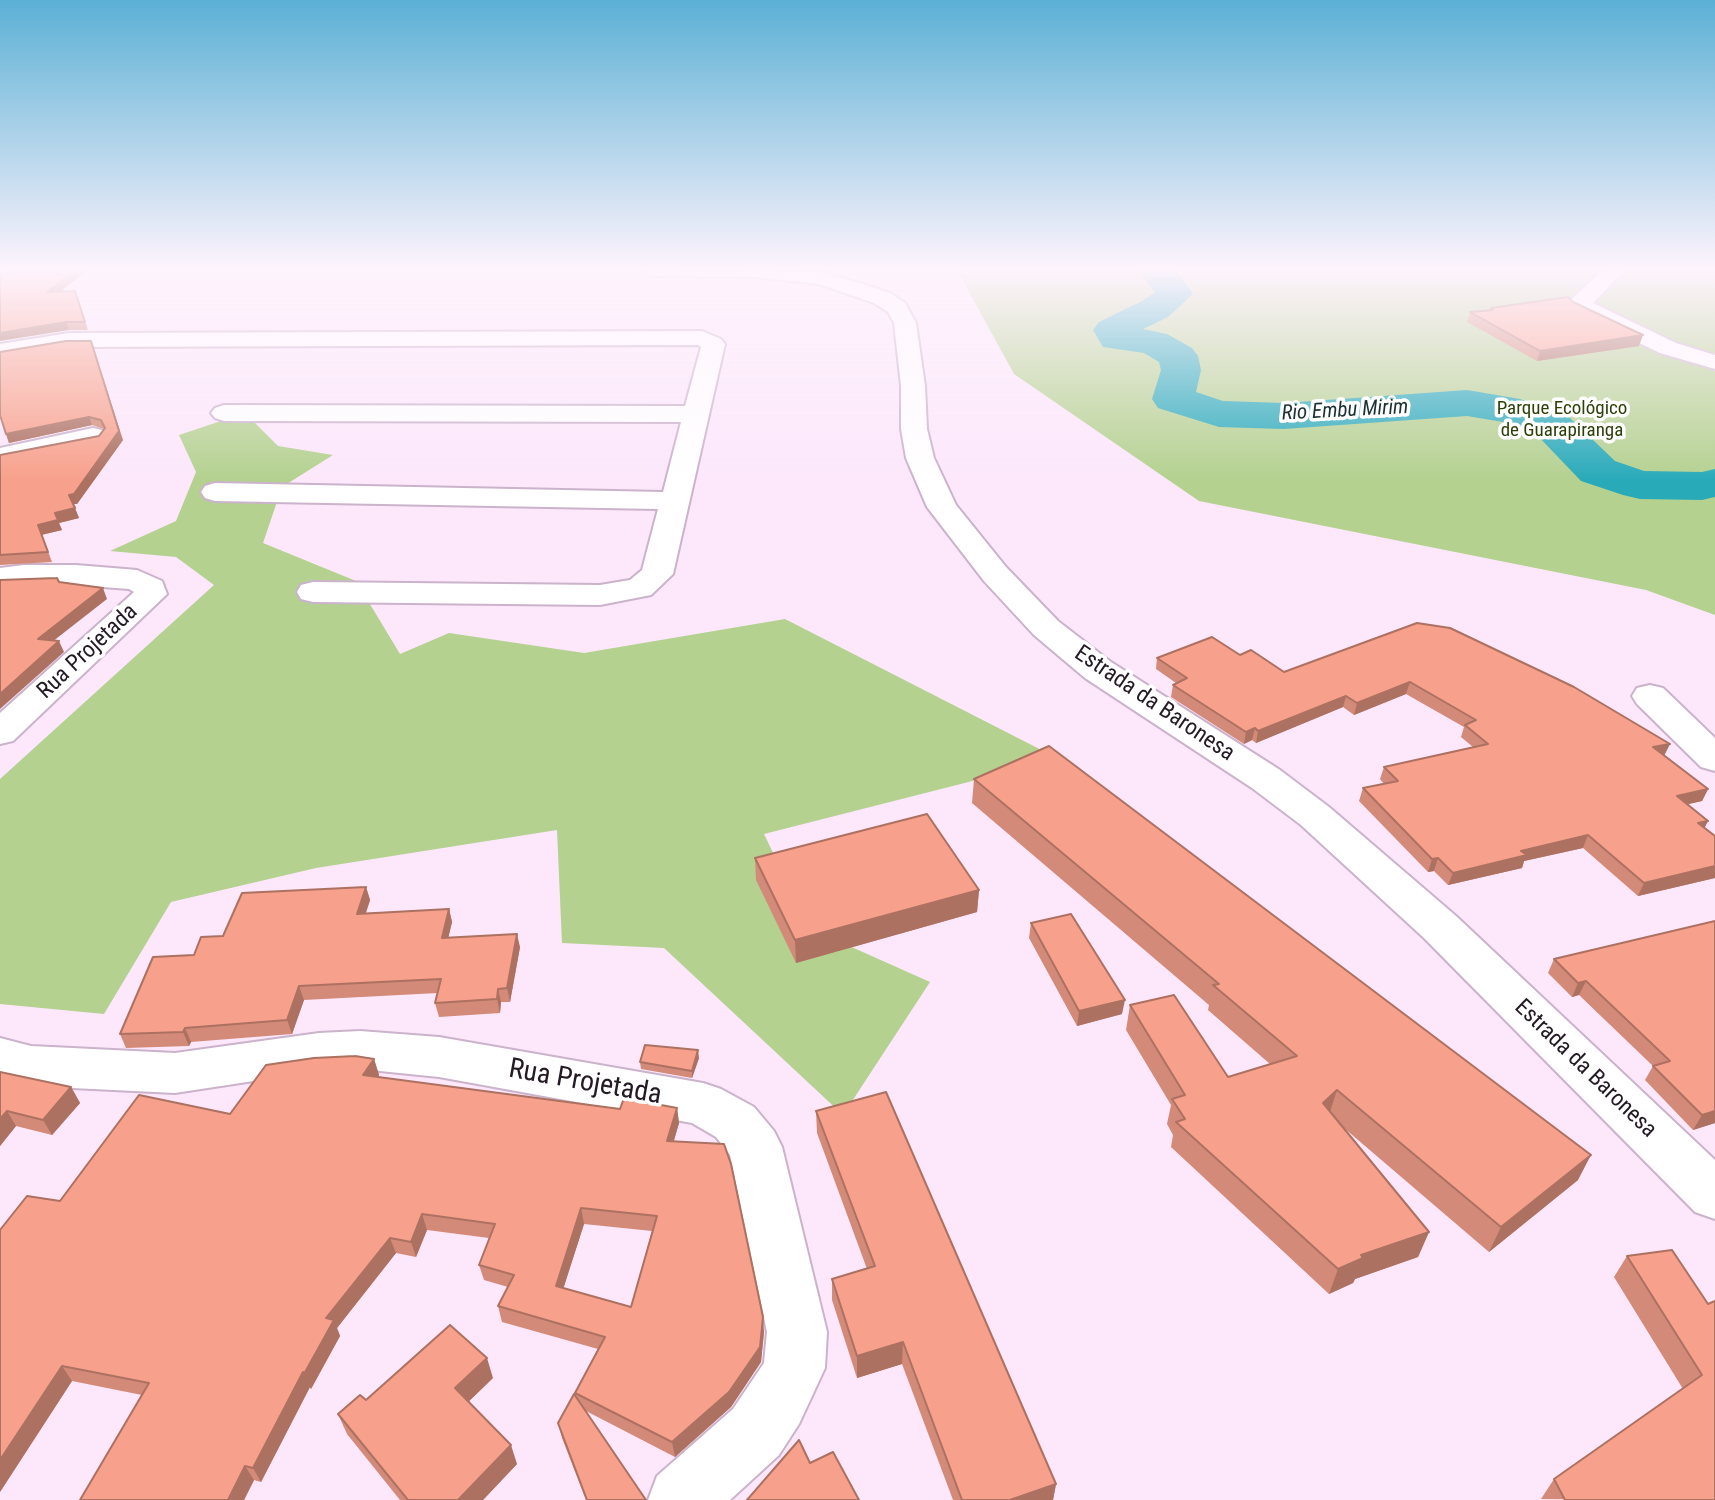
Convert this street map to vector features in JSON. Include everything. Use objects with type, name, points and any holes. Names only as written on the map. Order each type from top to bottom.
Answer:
[{"type":"street","points":[[0,351],[69,340]]},
{"type":"street","points":[[313,592],[600,595],[640,588],[657,574],[713,344],[706,340]]},
{"type":"street","name":"Estrada da Baronesa","points":[[907,340],[913,386],[914,429],[920,458],[942,507],[995,574],[1046,628],[1098,670],[1266,779],[1315,816],[1440,927],[1715,1195]]},
{"type":"street","points":[[1651,340],[1715,362]]},
{"type":"street","points":[[224,413],[696,414]]},
{"type":"street","points":[[0,456],[93,436]]},
{"type":"street","points":[[215,492],[675,501]]},
{"type":"street","name":"Rua Projetada","points":[[0,578],[76,575],[137,580],[151,588],[151,594],[0,733]]},
{"type":"street","points":[[1650,696],[1715,759]]},
{"type":"street","name":"Rua Projetada","points":[[0,1058],[31,1066],[175,1073],[319,1052],[360,1049],[439,1057],[703,1104],[735,1122],[755,1147],[797,1332],[794,1368],[777,1402],[756,1432],[681,1500]]},
{"type":"green space","name":"Parque Ecológico de Guarapiranga","points":[[995,340],[1715,340],[1715,615],[1646,590],[1199,501],[1014,374]]},
{"type":"green space","points":[[245,413],[278,446],[333,455],[282,487],[263,543],[356,581],[400,654],[449,633],[584,653],[785,619],[1059,759],[764,834],[809,928],[930,982],[843,1115],[664,948],[562,943],[557,830],[316,868],[171,902],[104,1014],[0,1004],[0,779],[214,585],[176,557],[110,551],[176,521],[196,472],[179,435]]},
{"type":"building","points":[[1520,340],[1611,340],[1540,351]]},
{"type":"building","points":[[66,341],[91,341],[119,431],[74,494],[69,495],[75,508],[55,513],[58,520],[38,525],[48,552],[0,555],[0,455],[99,436],[105,428],[101,420],[89,417],[6,434],[0,415],[0,352]]},
{"type":"building","points":[[57,578],[59,582],[103,588],[38,639],[59,641],[0,694],[0,580]]},
{"type":"building","points":[[1417,623],[1450,628],[1574,687],[1670,744],[1653,747],[1708,789],[1677,796],[1708,821],[1698,823],[1715,836],[1715,866],[1644,883],[1588,835],[1521,851],[1527,855],[1453,873],[1438,858],[1432,859],[1363,788],[1398,781],[1384,767],[1488,744],[1465,725],[1476,720],[1410,682],[1357,703],[1346,696],[1258,731],[1255,728],[1246,732],[1173,685],[1187,678],[1157,658],[1212,637],[1240,655],[1251,650],[1284,672]]},
{"type":"building","points":[[1049,746],[1591,1155],[1501,1227],[1337,1090],[1323,1103],[1429,1232],[1361,1255],[1363,1258],[1338,1269],[1176,1122],[1185,1119],[1172,1099],[1185,1095],[1130,1005],[1174,995],[1228,1077],[1297,1056],[1213,985],[1219,984],[974,779]]},
{"type":"building","points":[[927,814],[979,890],[795,940],[755,858]]},
{"type":"building","points":[[366,887],[357,914],[449,909],[442,938],[517,934],[507,988],[498,989],[497,999],[435,1003],[441,979],[299,986],[287,1020],[185,1028],[183,1032],[120,1034],[153,957],[194,955],[201,937],[223,936],[242,893]]},
{"type":"building","points":[[1071,914],[1125,1000],[1079,1011],[1031,923]]},
{"type":"building","points":[[1715,921],[1715,1111],[1702,1115],[1653,1066],[1670,1061],[1586,981],[1578,983],[1554,959]]},
{"type":"building","points":[[645,1045],[698,1050],[692,1071],[640,1062]]},
{"type":"building","points":[[355,1056],[374,1059],[363,1075],[620,1109],[624,1098],[677,1108],[667,1141],[724,1144],[731,1164],[763,1317],[760,1347],[729,1392],[672,1442],[575,1393],[605,1337],[498,1306],[514,1275],[479,1265],[495,1224],[422,1214],[411,1242],[390,1238],[326,1318],[334,1320],[304,1374],[303,1372],[253,1468],[245,1466],[228,1500],[80,1500],[149,1383],[62,1366],[0,1460],[0,1230],[27,1196],[60,1201],[139,1095],[230,1114],[266,1065],[314,1058]],"holes":[[[581,1208],[657,1216],[631,1307],[556,1286]]]},
{"type":"building","points":[[0,1072],[71,1087],[43,1120],[7,1111],[0,1119]]},
{"type":"building","points":[[886,1092],[1056,1484],[1010,1500],[962,1500],[903,1342],[857,1356],[832,1279],[875,1266],[816,1111]]},
{"type":"building","points":[[1672,1250],[1708,1304],[1715,1301],[1715,1500],[1565,1500],[1554,1479],[1702,1375],[1627,1256]]},
{"type":"building","points":[[450,1325],[487,1358],[455,1388],[511,1445],[458,1500],[408,1500],[338,1414],[360,1395],[366,1400]]},
{"type":"building","points":[[574,1394],[646,1500],[587,1500],[558,1423]]},
{"type":"building","points":[[799,1440],[810,1463],[833,1452],[859,1500],[747,1500]]},
{"type":"waterway","name":"Rio Embu Mirim","points":[[1129,340],[1153,342],[1178,356],[1181,370],[1173,399],[1219,414],[1284,416],[1467,403],[1520,412],[1553,426],[1598,471],[1640,485],[1702,486],[1715,483]]}]
